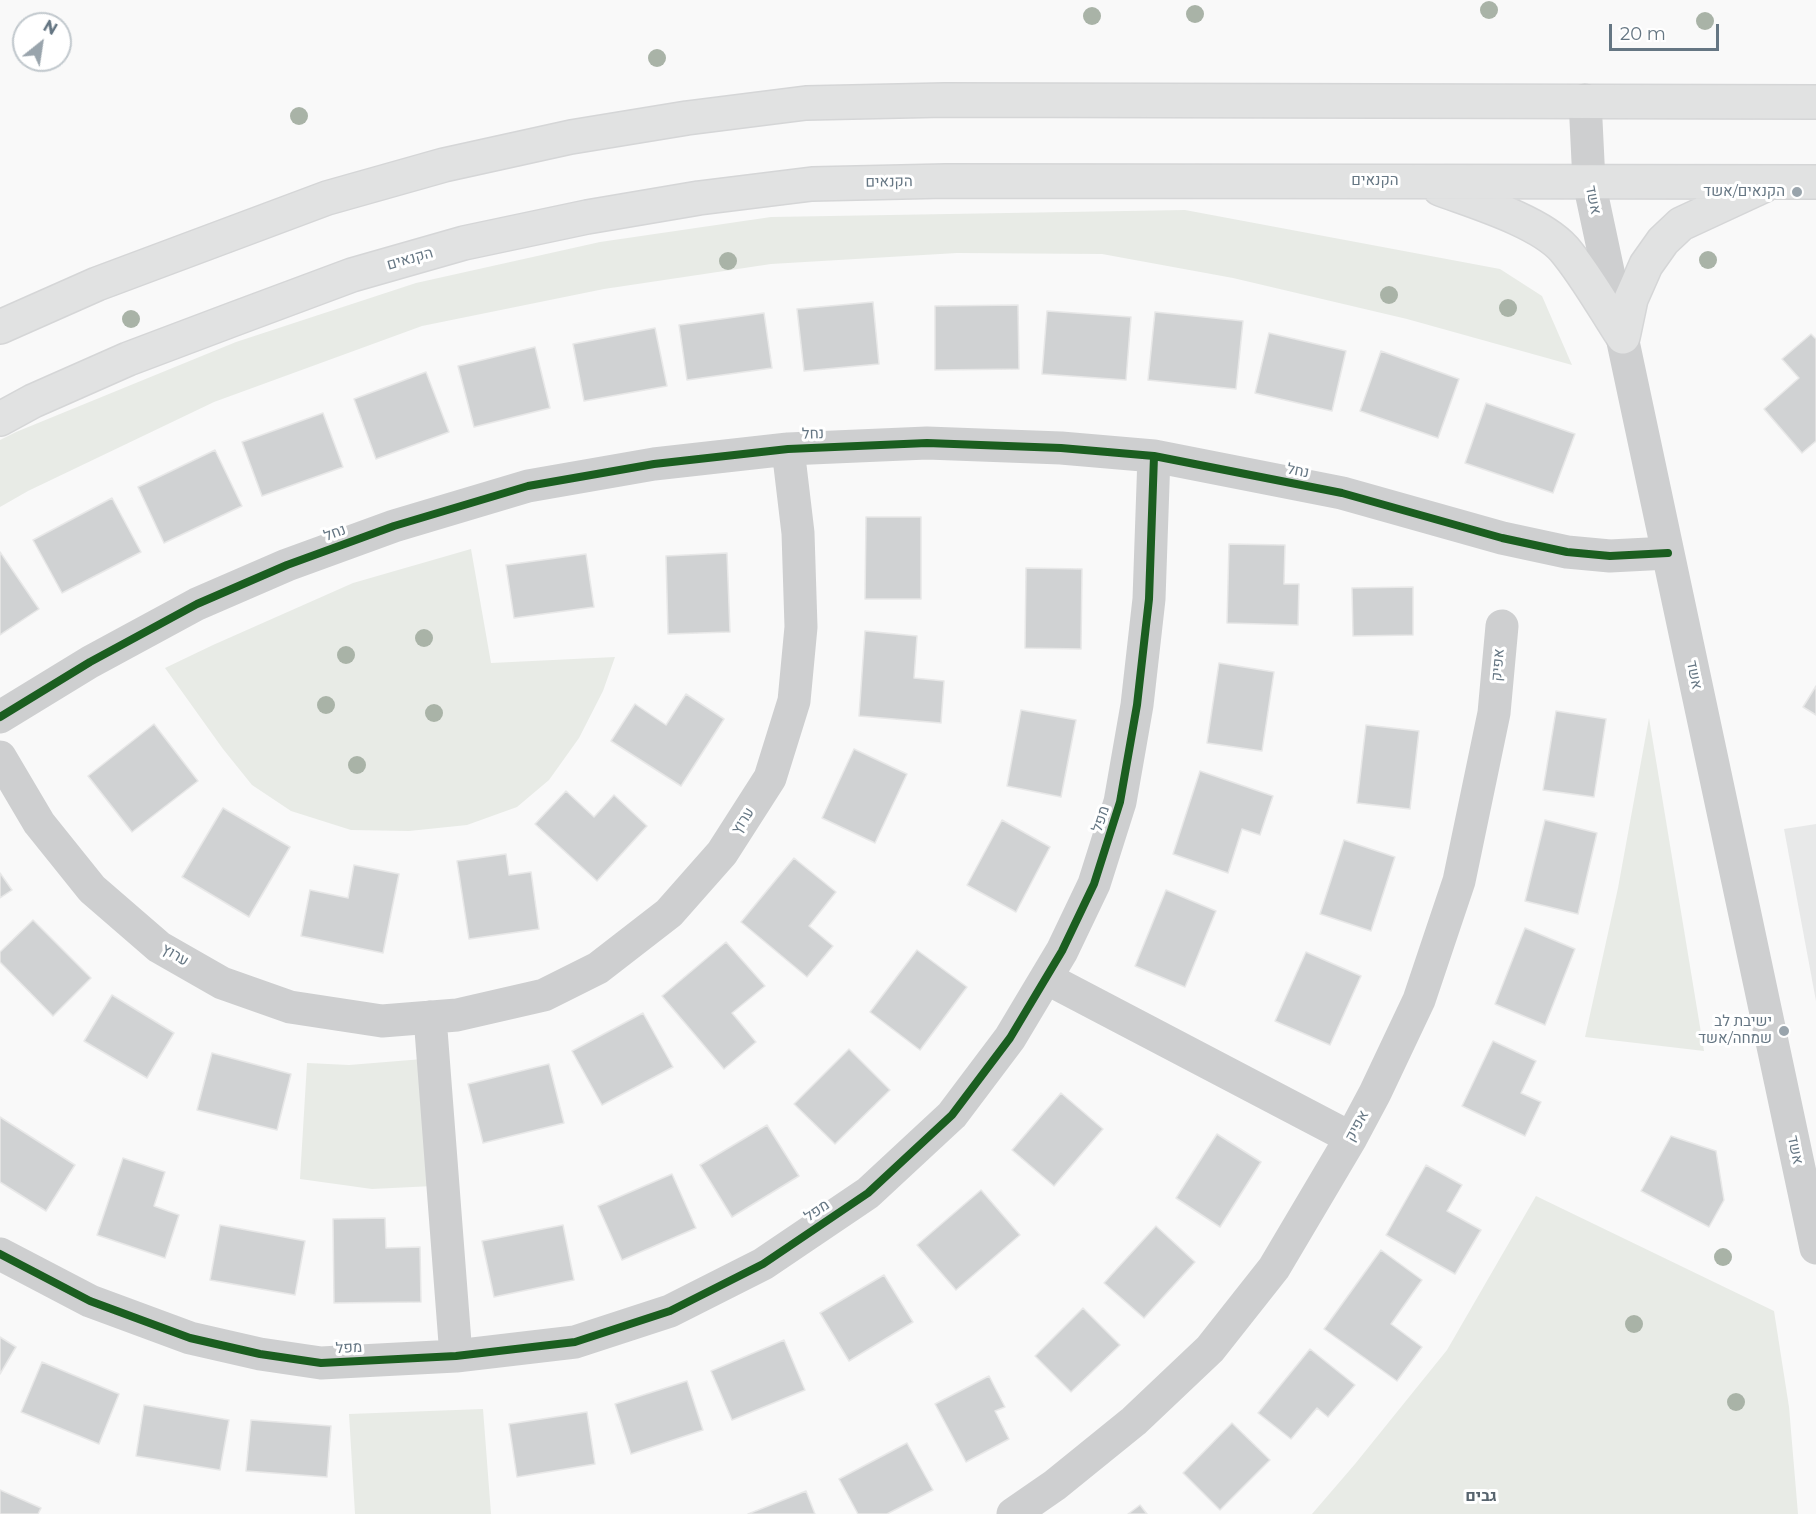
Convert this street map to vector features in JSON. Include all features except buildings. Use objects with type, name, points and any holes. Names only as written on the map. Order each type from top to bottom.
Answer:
[{"type":"main road","points":[[0,327],[97,284],[327,198],[444,165],[571,137],[687,118],[806,103],[945,100],[1816,102]]},
{"type":"main road","name":"הקנאים","points":[[0,418],[129,359],[352,275],[465,243],[587,217],[699,198],[812,184],[946,181],[1816,182]]},
{"type":"main road","points":[[1418,181],[1486,205],[1528,223],[1562,247],[1623,337]]},
{"type":"main road","points":[[1623,337],[1631,299],[1646,265],[1663,241],[1681,224],[1772,182]]},
{"type":"street","name":"אשד","points":[[1585,100],[1589,182],[1816,1248]]},
{"type":"street","name":"נחל","points":[[0,717],[90,662],[197,604],[287,565],[394,526],[528,486],[654,464],[788,449],[927,443],[1061,448],[1154,456],[1342,493],[1502,538],[1567,552],[1610,556],[1668,553]]},
{"type":"street","name":"ערוץ","points":[[0,757],[39,823],[92,889],[159,947],[222,983],[290,1007],[382,1021],[457,1015],[544,995],[598,968],[669,913],[722,853],[771,778],[794,701],[801,627],[798,533],[788,449]]},
{"type":"street","name":"מפל","points":[[0,1254],[90,1301],[190,1338],[248,1351],[321,1363],[456,1356],[575,1341],[670,1311],[763,1264],[868,1193],[952,1115],[1010,1038],[1062,951],[1094,884],[1120,802],[1137,705],[1149,599],[1154,456]]},
{"type":"street","name":"אפיק","points":[[1013,1514],[1055,1485],[1134,1421],[1210,1349],[1274,1268],[1351,1138],[1419,1000],[1459,881],[1494,712],[1502,626]]},
{"type":"street","points":[[1046,978],[1351,1138]]},
{"type":"street","points":[[430,1017],[456,1356]]},
{"type":"shaded area","points":[[1185,210],[1500,269],[1542,296],[1572,365],[1407,319],[1233,278],[1102,254],[957,253],[771,264],[604,289],[422,326],[214,402],[28,491],[0,507],[0,440],[236,342],[416,283],[600,242],[771,217]]},
{"type":"shaded area","points":[[471,549],[491,663],[615,657],[603,691],[579,738],[549,780],[517,807],[467,825],[409,831],[351,830],[291,811],[252,785],[165,668],[353,583]]},
{"type":"shaded area","points":[[1649,718],[1704,1051],[1585,1037],[1618,888]]},
{"type":"shaded area","points":[[1816,824],[1816,1001],[1784,829]]},
{"type":"shaded area","points":[[423,1059],[433,1186],[372,1189],[300,1179],[307,1063],[349,1065]]},
{"type":"shaded area","points":[[1536,1196],[1774,1311],[1789,1407],[1798,1514],[1312,1514],[1447,1350]]},
{"type":"shaded area","points":[[483,1409],[491,1514],[355,1514],[349,1414]]},
{"type":"cycle path","points":[[0,717],[90,662],[197,604],[287,565],[394,526],[528,486],[654,464],[788,449],[927,443],[1061,448],[1154,456],[1342,493],[1502,538],[1567,552],[1610,556],[1668,553]]},
{"type":"cycle path","points":[[0,1254],[90,1301],[190,1338],[260,1354],[321,1363],[456,1356],[575,1342],[670,1311],[763,1264],[868,1193],[952,1115],[1010,1038],[1062,951],[1094,884],[1120,802],[1137,705],[1149,599],[1154,456]]},
{"type":"place","name":"הקנאים/אשד","points":[[1797,192]]},
{"type":"place","name":"ישיבת לב שמחה/אשד","points":[[1784,1031]]},
{"type":"district","name":"גבים","points":[[1481,1496]]}]
